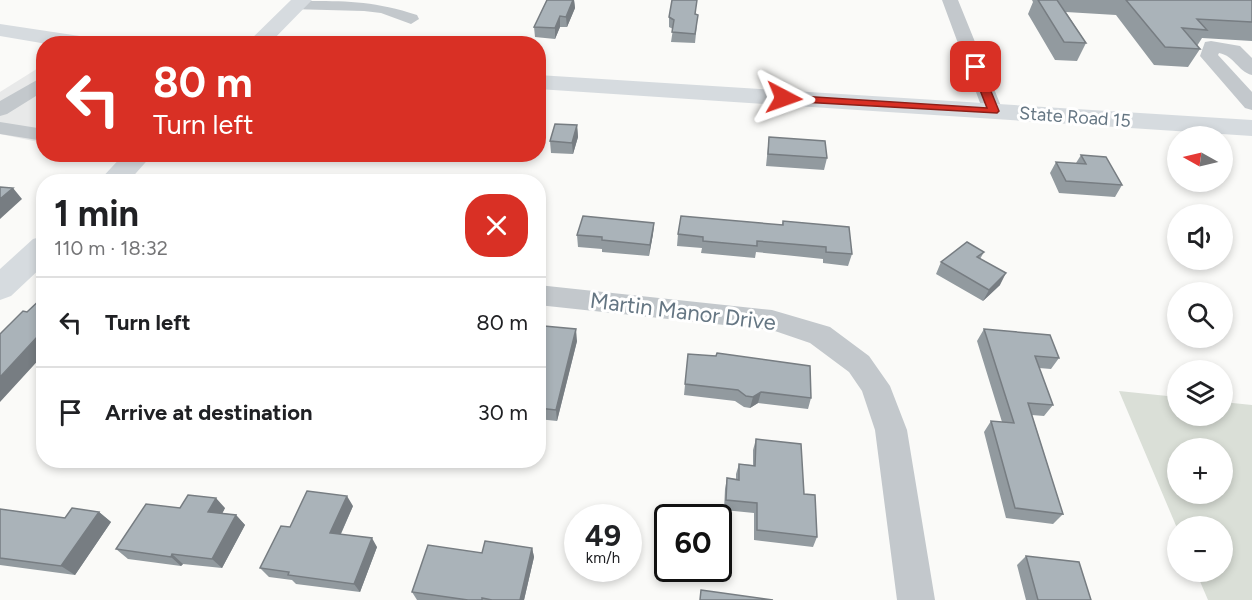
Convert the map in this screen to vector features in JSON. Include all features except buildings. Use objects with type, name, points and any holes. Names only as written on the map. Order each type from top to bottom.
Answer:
[{"type":"main road","points":[[288,36],[288,29],[299,3]]},
{"type":"main road","points":[[264,36],[299,3]]},
{"type":"main road","points":[[0,30],[40,36]]},
{"type":"main road","name":"State Road 15","points":[[546,83],[1252,128]]},
{"type":"main road","points":[[120,174],[132,162]]},
{"type":"main road","points":[[0,288],[36,254]]},
{"type":"street","points":[[950,0],[993,111]]},
{"type":"street","points":[[299,3],[364,6],[384,9],[411,19]]},
{"type":"street","points":[[1252,69],[1234,50],[1211,46],[1209,56],[1252,104]]},
{"type":"street","points":[[1,116],[36,88]]},
{"type":"street","points":[[1,116],[8,114],[36,119]]},
{"type":"street","points":[[1,116],[36,131]]},
{"type":"street","name":"Martin Manor Drive","points":[[546,296],[772,320],[820,335],[859,364],[875,386],[891,430],[916,600]]},
{"type":"shaded area","points":[[36,69],[36,142],[0,134],[0,92]]},
{"type":"shaded area","points":[[1119,391],[1167,396],[1167,426],[1233,426],[1233,403],[1252,405],[1252,600],[1208,600],[1200,582],[1233,582],[1233,516],[1172,516]]},
{"type":"route","points":[[784,98],[993,111],[976,67]]}]
